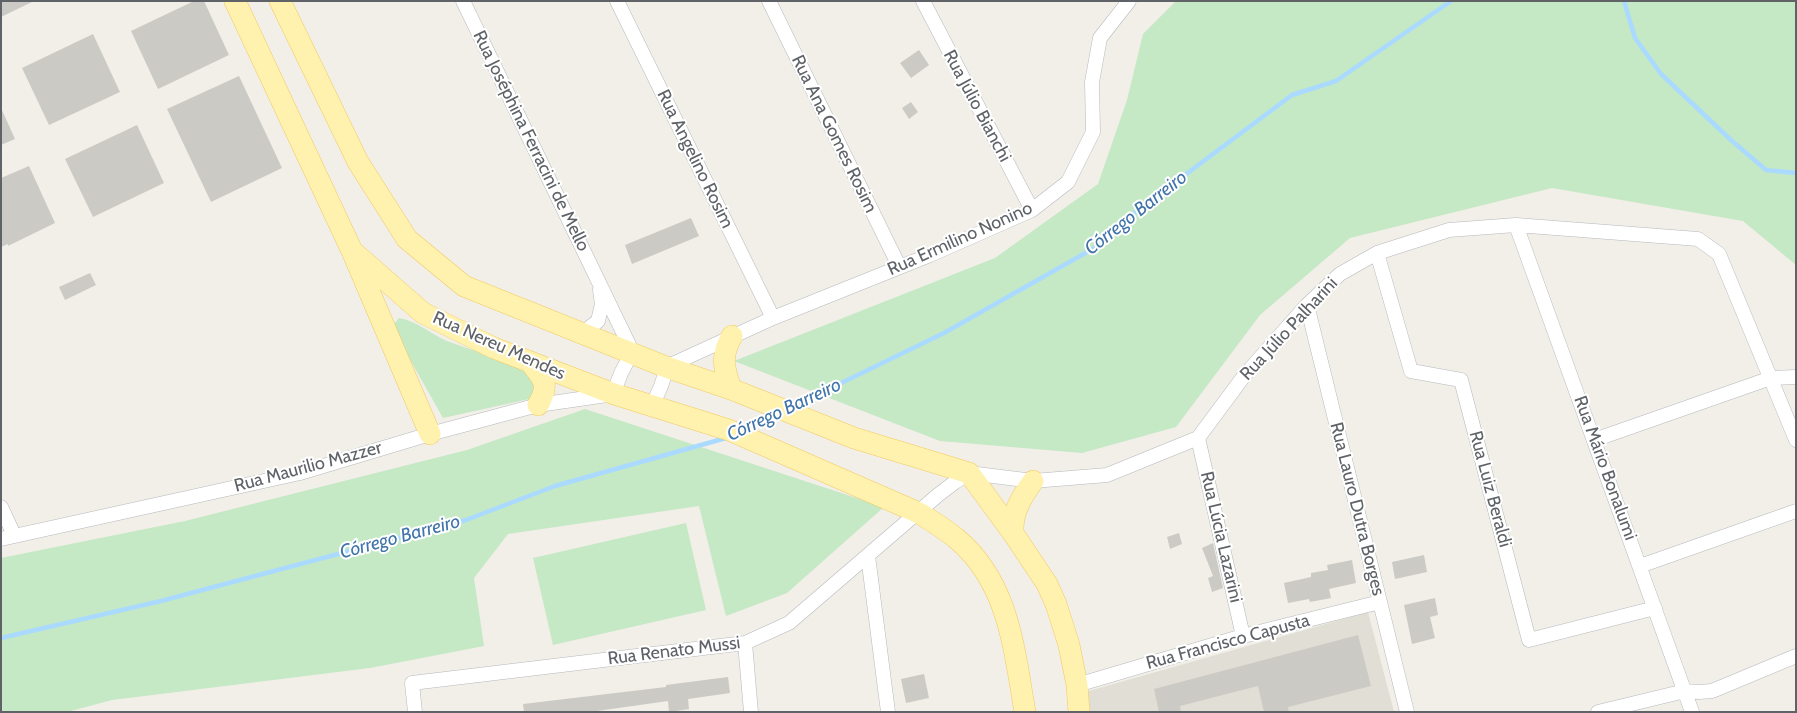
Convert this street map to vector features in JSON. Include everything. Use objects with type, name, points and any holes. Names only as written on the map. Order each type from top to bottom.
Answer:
[{"type":"main road","name":"Rua Nereu Mendes","points":[[235,1],[352,251],[422,313],[494,348],[614,394],[729,430],[919,513],[958,540],[981,566],[1001,599],[1012,639],[1025,712]]},
{"type":"main road","points":[[280,1],[358,162],[407,239],[464,286],[581,334],[854,438],[969,473],[1013,533],[1047,584],[1068,639],[1077,685],[1079,712]]},
{"type":"main road","points":[[352,251],[430,434]]},
{"type":"main road","points":[[731,390],[724,364],[726,345],[732,336]]},
{"type":"main road","points":[[530,362],[544,379],[546,392],[538,405]]},
{"type":"main road","points":[[1013,533],[1014,512],[1021,497],[1033,481]]},
{"type":"street","name":"Rua Joséphina Ferracini de Mello","points":[[463,1],[633,353]]},
{"type":"street","name":"Rua Angelino Rosim","points":[[616,1],[773,318]]},
{"type":"street","name":"Rua Ana Gomes Rosim","points":[[769,1],[899,266]]},
{"type":"street","name":"Rua Júlio Bianchi","points":[[923,1],[1032,210]]},
{"type":"street","name":"Rua Ermilino Nonino","points":[[666,367],[773,318],[930,255],[1032,210],[1068,182],[1094,132],[1092,82],[1100,38],[1129,1]]},
{"type":"street","name":"Rua Júlio Palharini","points":[[1198,438],[1244,376],[1307,306],[1340,274],[1377,253],[1449,230],[1516,226],[1698,239],[1719,254],[1771,378]]},
{"type":"street","name":"Rua Mário Bonalumi","points":[[1516,226],[1692,712]]},
{"type":"street","name":"Rua Luiz Beraldi","points":[[1377,253],[1411,371],[1461,380],[1529,640],[1655,608]]},
{"type":"street","name":"Rua Joséphina Ferracini de Mello","points":[[581,334],[598,321],[602,304],[599,282]]},
{"type":"street","name":"Rua Lauro Dutra Borges","points":[[1307,306],[1407,712]]},
{"type":"street","points":[[614,394],[617,380],[623,367],[633,353]]},
{"type":"street","points":[[651,406],[659,393],[666,367]]},
{"type":"street","points":[[1594,440],[1771,378],[1796,377]]},
{"type":"street","points":[[1771,378],[1796,440]]},
{"type":"street","name":"Rua Maurilio Mazzer","points":[[8,537],[300,473],[430,434],[538,405],[614,394]]},
{"type":"street","points":[[969,473],[1033,481],[1107,475],[1198,438]]},
{"type":"street","name":"Rua Lúcia Lazarini","points":[[1198,438],[1243,636]]},
{"type":"street","name":"Rua Renato Mussi","points":[[414,712],[412,683],[745,643],[789,623],[955,482],[969,473]]},
{"type":"street","points":[[1,507],[8,537]]},
{"type":"street","points":[[1640,566],[1796,511]]},
{"type":"street","points":[[868,556],[888,712]]},
{"type":"street","name":"Rua Francisco Capusta","points":[[1077,685],[1243,636],[1380,602]]},
{"type":"street","points":[[745,643],[751,712]]},
{"type":"street","points":[[1598,712],[1685,691],[1699,692],[1712,690],[1796,656]]},
{"type":"shaded area","points":[[1368,612],[1394,712],[1089,712],[1085,692]]},
{"type":"green space","points":[[1176,1],[1796,1],[1796,265],[1743,221],[1552,188],[1350,238],[1260,315],[1176,427],[1082,453],[940,441],[734,361],[995,258],[1098,184],[1127,100],[1143,34]]},
{"type":"green space","points":[[399,318],[418,325],[447,341],[534,373],[538,397],[443,418],[395,333],[395,323]]},
{"type":"green space","points":[[585,409],[884,507],[787,593],[726,616],[699,506],[508,534],[474,578],[484,646],[370,668],[112,700],[67,712],[1,712],[1,558],[185,521],[467,450]]},
{"type":"green space","points":[[686,523],[706,610],[553,645],[533,558]]},
{"type":"building","points":[[1,1],[34,1],[1,17]]},
{"type":"building","points":[[194,1],[204,1],[229,55],[158,89],[131,31]]},
{"type":"building","points":[[93,34],[120,92],[49,125],[22,68]]},
{"type":"building","points":[[919,50],[929,65],[911,78],[900,63]]},
{"type":"building","points":[[239,76],[282,168],[211,202],[167,109]]},
{"type":"building","points":[[911,102],[918,112],[909,119],[902,108]]},
{"type":"building","points":[[1,108],[15,139],[1,145]]},
{"type":"building","points":[[137,125],[164,183],[93,217],[65,159]]},
{"type":"building","points":[[29,166],[55,223],[8,246],[8,244],[1,247],[1,178]]},
{"type":"building","points":[[691,218],[699,236],[632,264],[625,245]]},
{"type":"building","points":[[90,273],[96,285],[65,300],[59,287]]},
{"type":"building","points":[[1179,533],[1182,544],[1170,549],[1167,537]]},
{"type":"building","points":[[1213,543],[1223,588],[1212,592],[1208,578],[1213,576],[1202,548]]},
{"type":"building","points":[[1424,555],[1427,572],[1395,579],[1392,562]]},
{"type":"building","points":[[1352,560],[1356,583],[1329,589],[1331,598],[1310,602],[1309,599],[1288,603],[1284,583],[1311,577],[1311,573],[1328,570],[1327,565]]},
{"type":"building","points":[[1435,598],[1438,615],[1430,617],[1435,638],[1412,644],[1404,605]]},
{"type":"building","points":[[1358,635],[1371,686],[1288,707],[1289,712],[1264,712],[1258,686],[1180,706],[1181,712],[1159,712],[1154,689]]},
{"type":"building","points":[[924,674],[929,698],[906,703],[901,679]]},
{"type":"building","points":[[728,677],[730,693],[688,699],[689,709],[669,712],[668,701],[590,712],[524,712],[523,704],[666,687],[666,685]]},
{"type":"waterway","name":"Córrego Barreiro","points":[[794,406],[944,333],[1103,243],[1138,210],[1292,95],[1336,81],[1451,1]]},
{"type":"waterway","points":[[1624,1],[1635,38],[1661,74],[1766,170],[1796,173]]},
{"type":"waterway","name":"Córrego Barreiro","points":[[747,429],[776,415]]},
{"type":"waterway","name":"Córrego Barreiro","points":[[1,638],[161,601],[466,520],[555,486],[726,438]]}]
